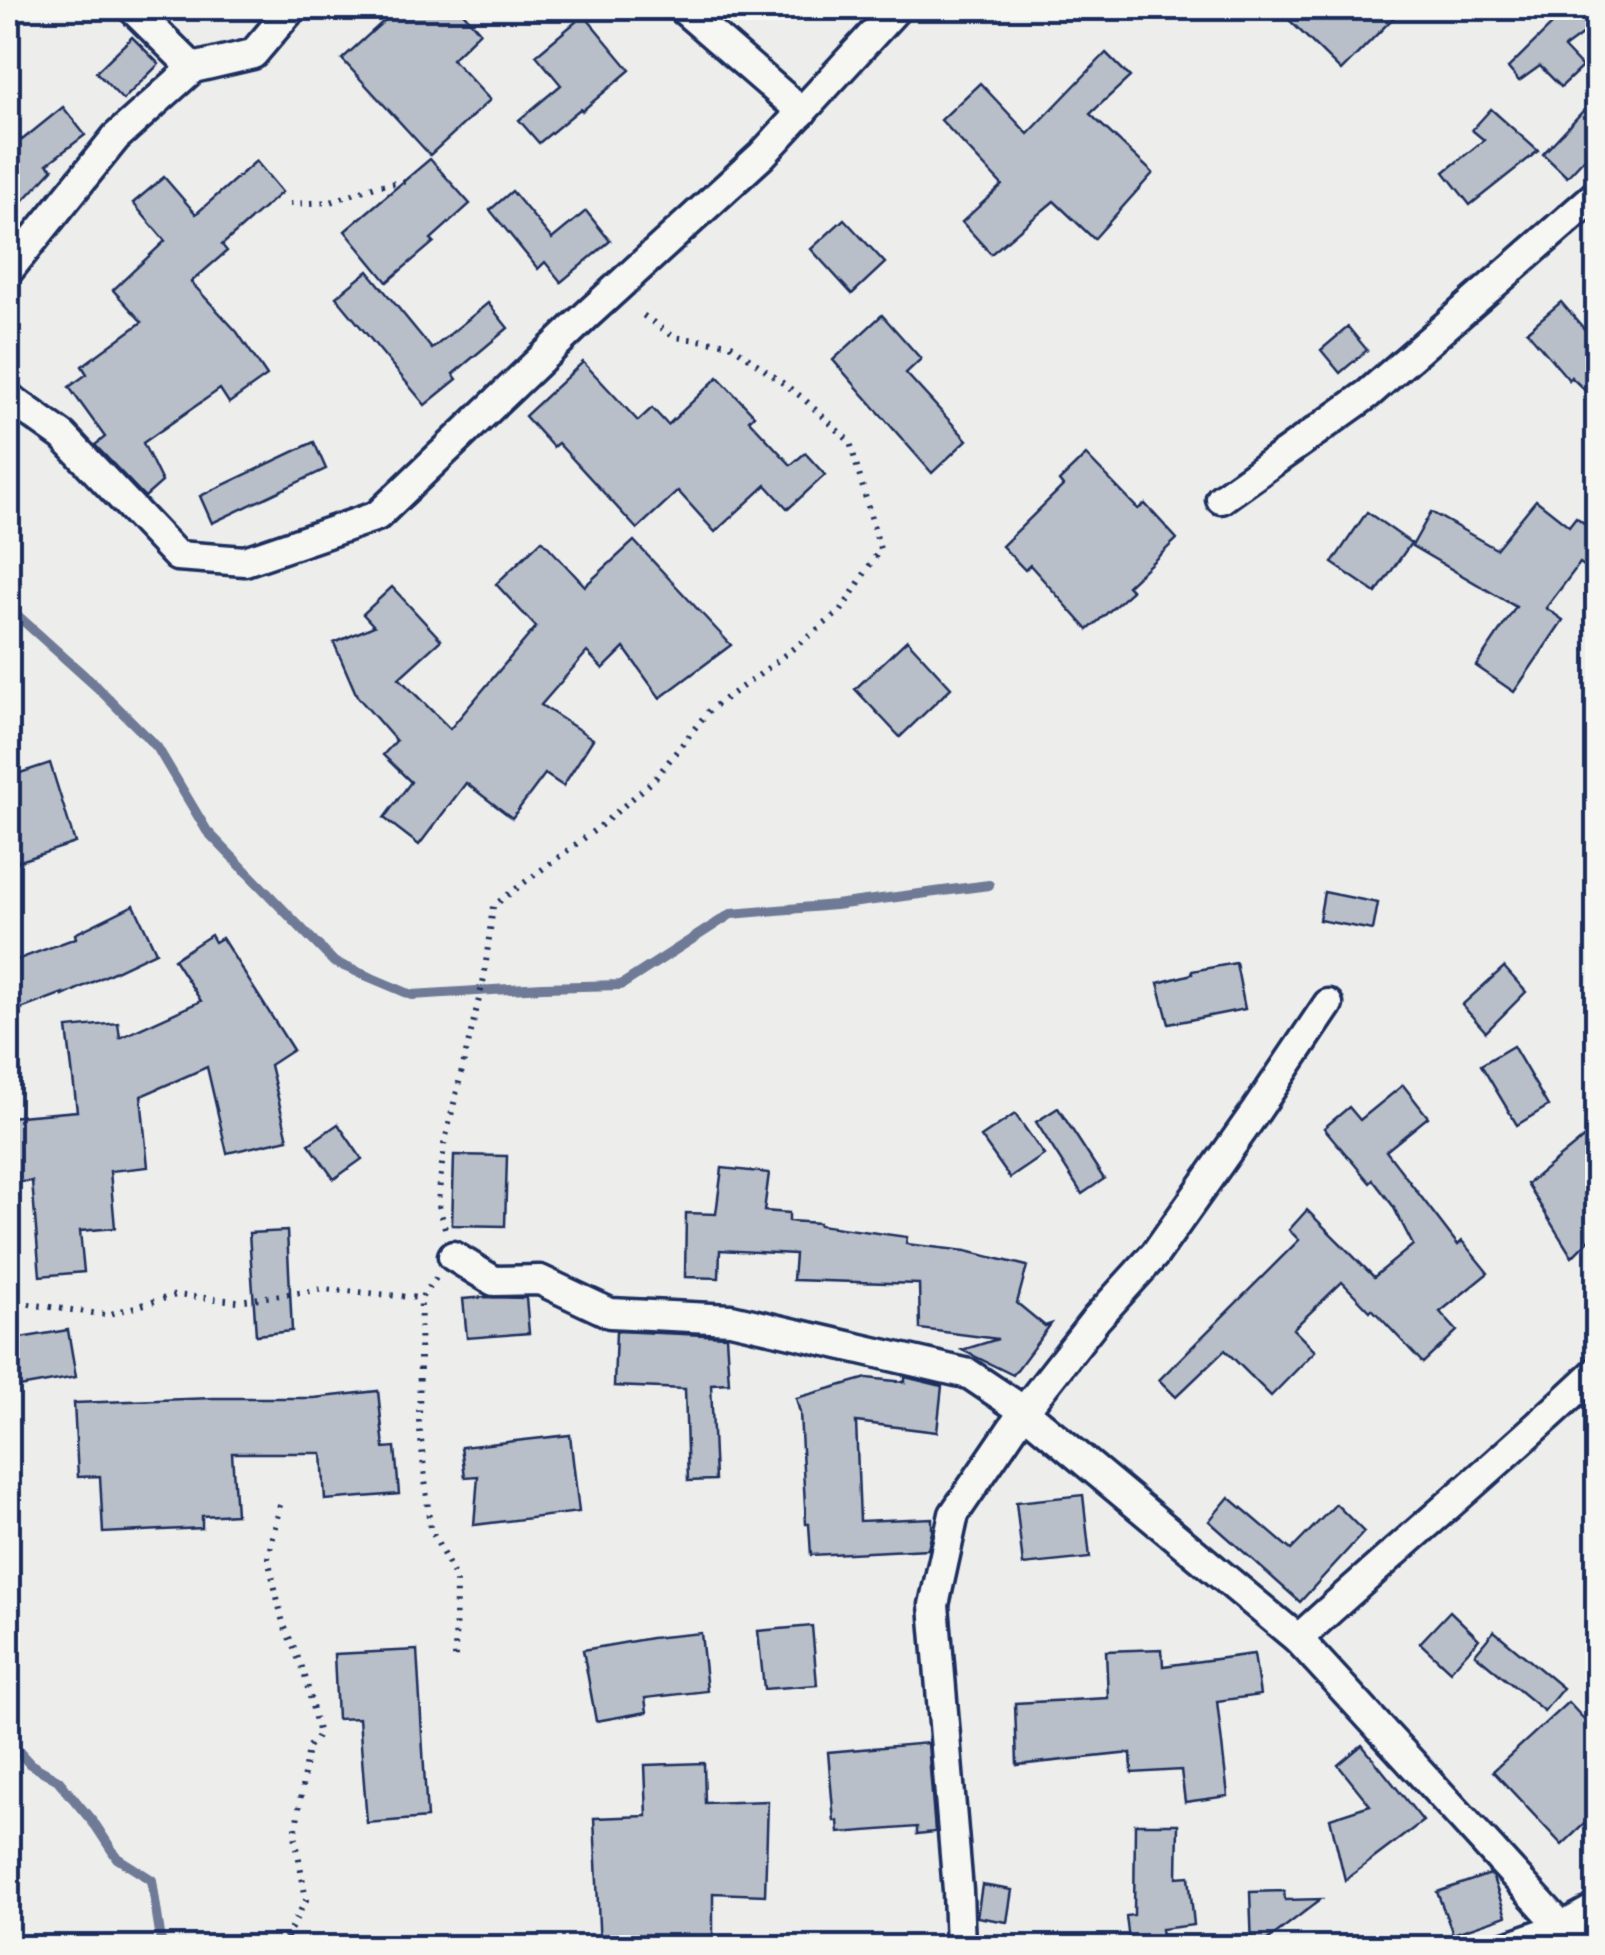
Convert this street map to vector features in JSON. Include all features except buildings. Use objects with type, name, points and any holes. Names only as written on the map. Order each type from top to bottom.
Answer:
[{"type":"street","points":[[132,8],[193,68]]},
{"type":"street","points":[[8,271],[116,137],[193,68],[253,54],[292,8]]},
{"type":"street","points":[[682,8],[802,112]]},
{"type":"street","points":[[8,396],[63,436],[176,556],[245,561],[377,516],[762,155],[898,8]]},
{"type":"street","points":[[1221,499],[1368,394],[1598,193]]},
{"type":"street","points":[[960,1948],[934,1605],[954,1514],[1024,1411],[1096,1318],[1155,1254],[1328,1004]]},
{"type":"street","points":[[453,1256],[494,1280],[540,1280],[610,1312],[732,1319],[969,1374],[1024,1411],[1298,1639],[1562,1928],[1587,1948]]},
{"type":"street","points":[[1298,1639],[1598,1370]]},
{"type":"street","points":[[1503,1948],[1562,1928],[1598,1907]]},
{"type":"path","points":[[290,204],[331,202],[375,186],[409,182]]},
{"type":"path","points":[[455,1660],[456,1578],[430,1528],[419,1420],[421,1298],[453,1256],[438,1202],[444,1145],[484,978],[494,906],[654,780],[710,709],[840,611],[880,549],[850,442],[803,398],[730,344],[674,337],[612,293]]},
{"type":"path","points":[[8,1301],[107,1314],[176,1295],[238,1301],[324,1288],[421,1298]]},
{"type":"path","points":[[280,1506],[268,1558],[282,1623],[304,1672],[319,1735],[308,1746],[295,1835],[306,1900],[287,1936],[289,1948]]},
{"type":"waterway","points":[[8,607],[157,747],[207,831],[334,962],[412,995],[621,985],[731,914],[989,885]]},
{"type":"waterway","points":[[8,1740],[30,1764],[58,1780],[117,1858],[152,1880],[162,1948]]}]
